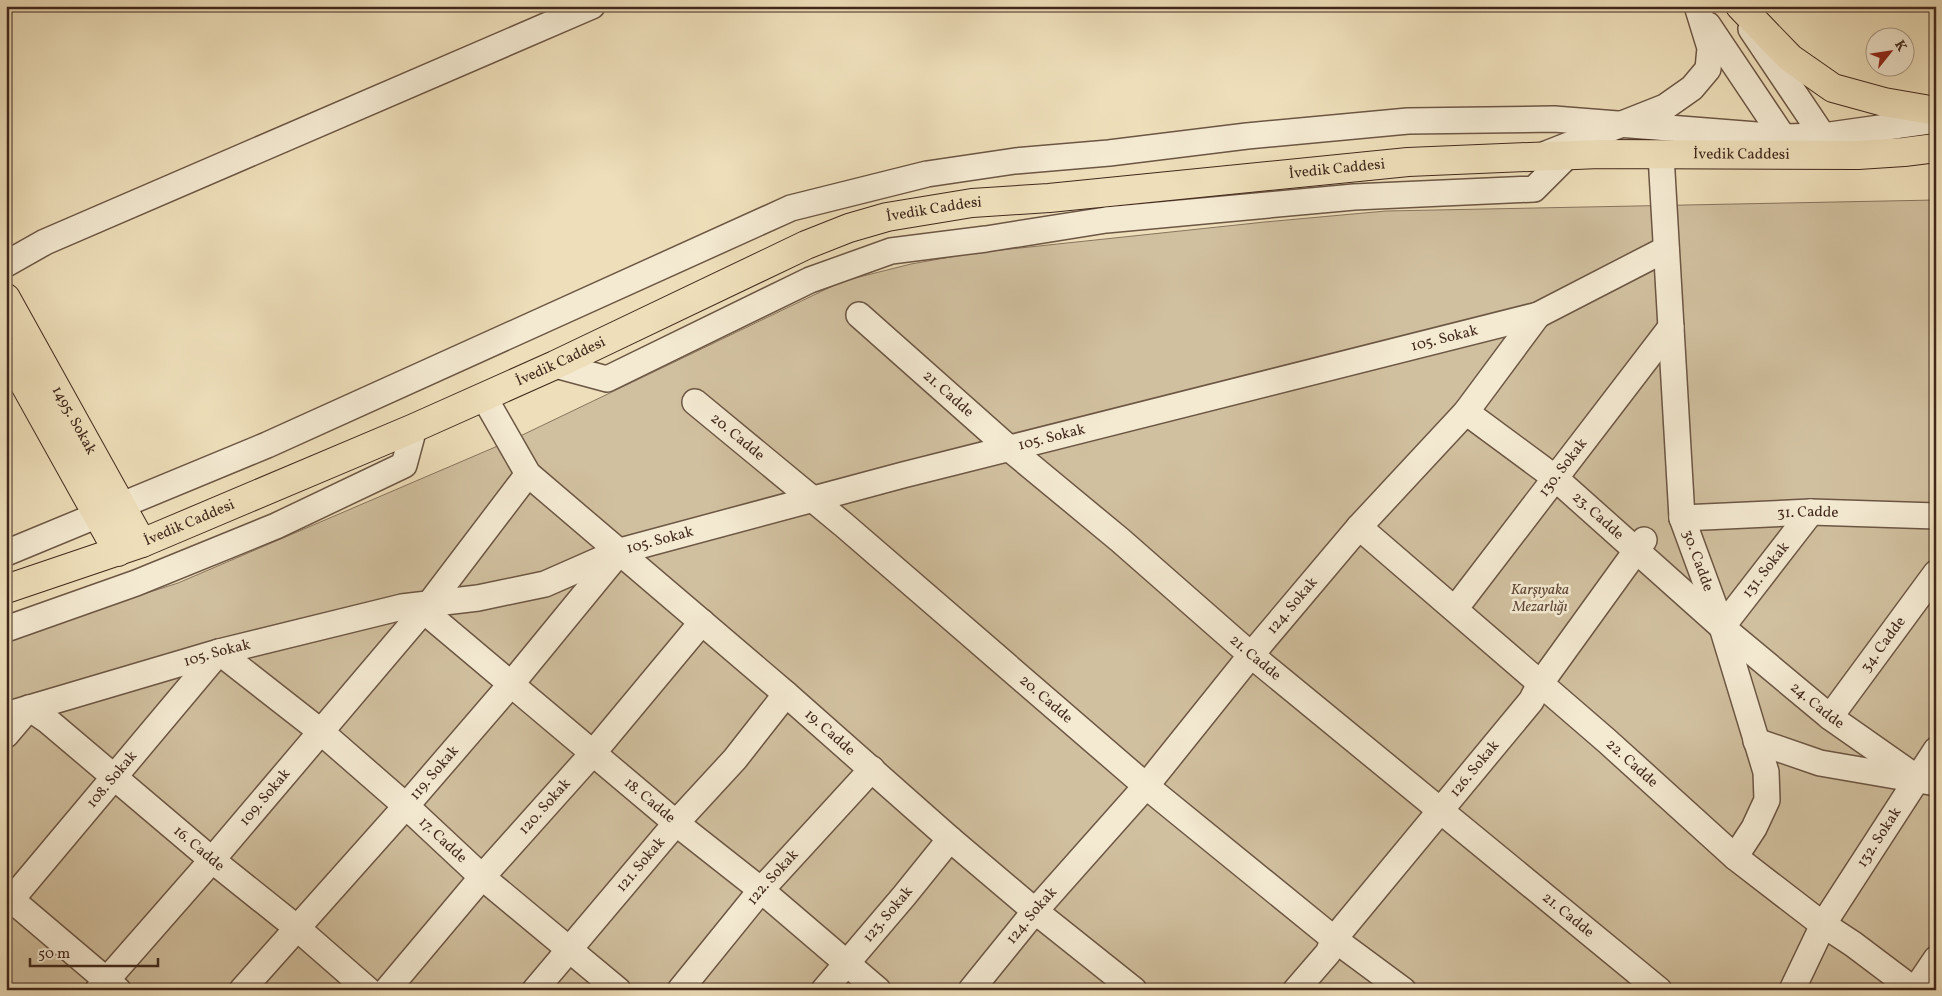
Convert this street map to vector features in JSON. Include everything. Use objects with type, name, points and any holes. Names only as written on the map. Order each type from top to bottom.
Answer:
[{"type":"main road","points":[[1740,6],[1790,58],[1833,88],[1884,102],[1936,111]]},
{"type":"main road","name":"İvedik Caddesi","points":[[6,589],[130,547],[414,428],[555,365],[806,245],[849,228],[887,217],[972,204],[1398,163],[1567,156],[1661,155],[1784,147],[1828,146],[1904,152],[1936,148]]},
{"type":"main road","name":"1495. Sokak","points":[[6,298],[109,511]]},
{"type":"main road","name":"1495. Sokak","points":[[6,351],[109,511],[130,547]]},
{"type":"street","points":[[6,264],[45,242],[592,6]]},
{"type":"street","points":[[1736,6],[1828,146],[1936,120]]},
{"type":"street","points":[[1538,157],[1665,107],[1692,88],[1708,69],[1710,48],[1697,7]]},
{"type":"street","points":[[1697,7],[1784,147]]},
{"type":"street","points":[[6,553],[268,445],[791,208],[927,174],[1015,161],[1109,153],[1257,135],[1408,120],[1554,119],[1620,124],[1784,147]]},
{"type":"street","name":"30. Cadde","points":[[1661,155],[1682,518],[1722,627],[1766,772],[1767,800],[1754,828],[1735,857]]},
{"type":"street","points":[[555,365],[607,378],[810,280],[891,251],[986,239],[1106,220],[1354,197],[1534,189],[1567,156]]},
{"type":"street","name":"105. Sokak","points":[[18,711],[219,652],[402,607],[426,607],[545,584],[620,552],[903,475],[1538,315],[1666,249]]},
{"type":"street","name":"21. Cadde","points":[[859,315],[1010,449],[1120,540],[1251,655],[1659,990]]},
{"type":"street","name":"124. Sokak","points":[[971,990],[1035,911],[1146,786],[1251,655],[1359,527],[1466,412],[1538,315]]},
{"type":"street","name":"130. Sokak","points":[[1455,609],[1554,477],[1671,327]]},
{"type":"street","name":"19. Cadde","points":[[484,397],[528,474],[786,694],[950,839],[1128,988]]},
{"type":"street","name":"20. Cadde","points":[[695,402],[844,525],[1146,786],[1334,938],[1403,990]]},
{"type":"street","name":"23. Cadde","points":[[1466,412],[1554,477],[1640,545],[1722,627]]},
{"type":"street","points":[[6,629],[145,580],[276,526],[404,465],[414,428]]},
{"type":"street","points":[[426,607],[528,474]]},
{"type":"street","name":"31. Cadde","points":[[1682,518],[1811,512],[1936,516]]},
{"type":"street","name":"131. Sokak","points":[[1722,627],[1811,512]]},
{"type":"street","name":"22. Cadde","points":[[1359,527],[1607,741],[1735,857],[1818,921],[1824,923],[1914,990]]},
{"type":"street","name":"126. Sokak","points":[[1296,990],[1328,953],[1334,938],[1532,701],[1540,684],[1640,545]]},
{"type":"street","name":"119. Sokak","points":[[242,990],[406,806],[512,683],[620,552]]},
{"type":"street","name":"34. Cadde","points":[[1830,717],[1934,581]]},
{"type":"street","name":"18. Cadde","points":[[426,607],[593,753],[761,890],[878,990]]},
{"type":"street","name":"109. Sokak","points":[[107,986],[426,607]]},
{"type":"street","name":"120. Sokak","points":[[387,990],[482,876],[593,753],[702,622]]},
{"type":"street","name":"24. Cadde","points":[[1722,627],[1830,717],[1926,781]]},
{"type":"street","name":"17. Cadde","points":[[219,652],[320,731],[482,876],[618,990]]},
{"type":"street","name":"108. Sokak","points":[[8,900],[115,778],[219,652]]},
{"type":"street","name":"121. Sokak","points":[[535,990],[676,822],[735,758],[786,694]]},
{"type":"street","points":[[6,735],[18,711]]},
{"type":"street","name":"16. Cadde","points":[[18,711],[48,721],[212,860],[297,928],[368,990]]},
{"type":"street","points":[[1756,741],[1820,763],[1926,781]]},
{"type":"street","name":"132. Sokak","points":[[1792,990],[1824,923],[1926,781],[1936,750]]},
{"type":"street","name":"122. Sokak","points":[[680,990],[761,890],[872,770]]},
{"type":"street","name":"123. Sokak","points":[[824,990],[950,839]]},
{"type":"street","points":[[8,900],[107,986]]},
{"type":"street","points":[[1914,990],[1936,959]]},
{"type":"green space","name":"Karşıyaka Mezarlığı","points":[[1936,200],[1936,990],[6,990],[6,638],[178,583],[514,439],[843,281],[911,264],[973,253],[1386,211]]}]
